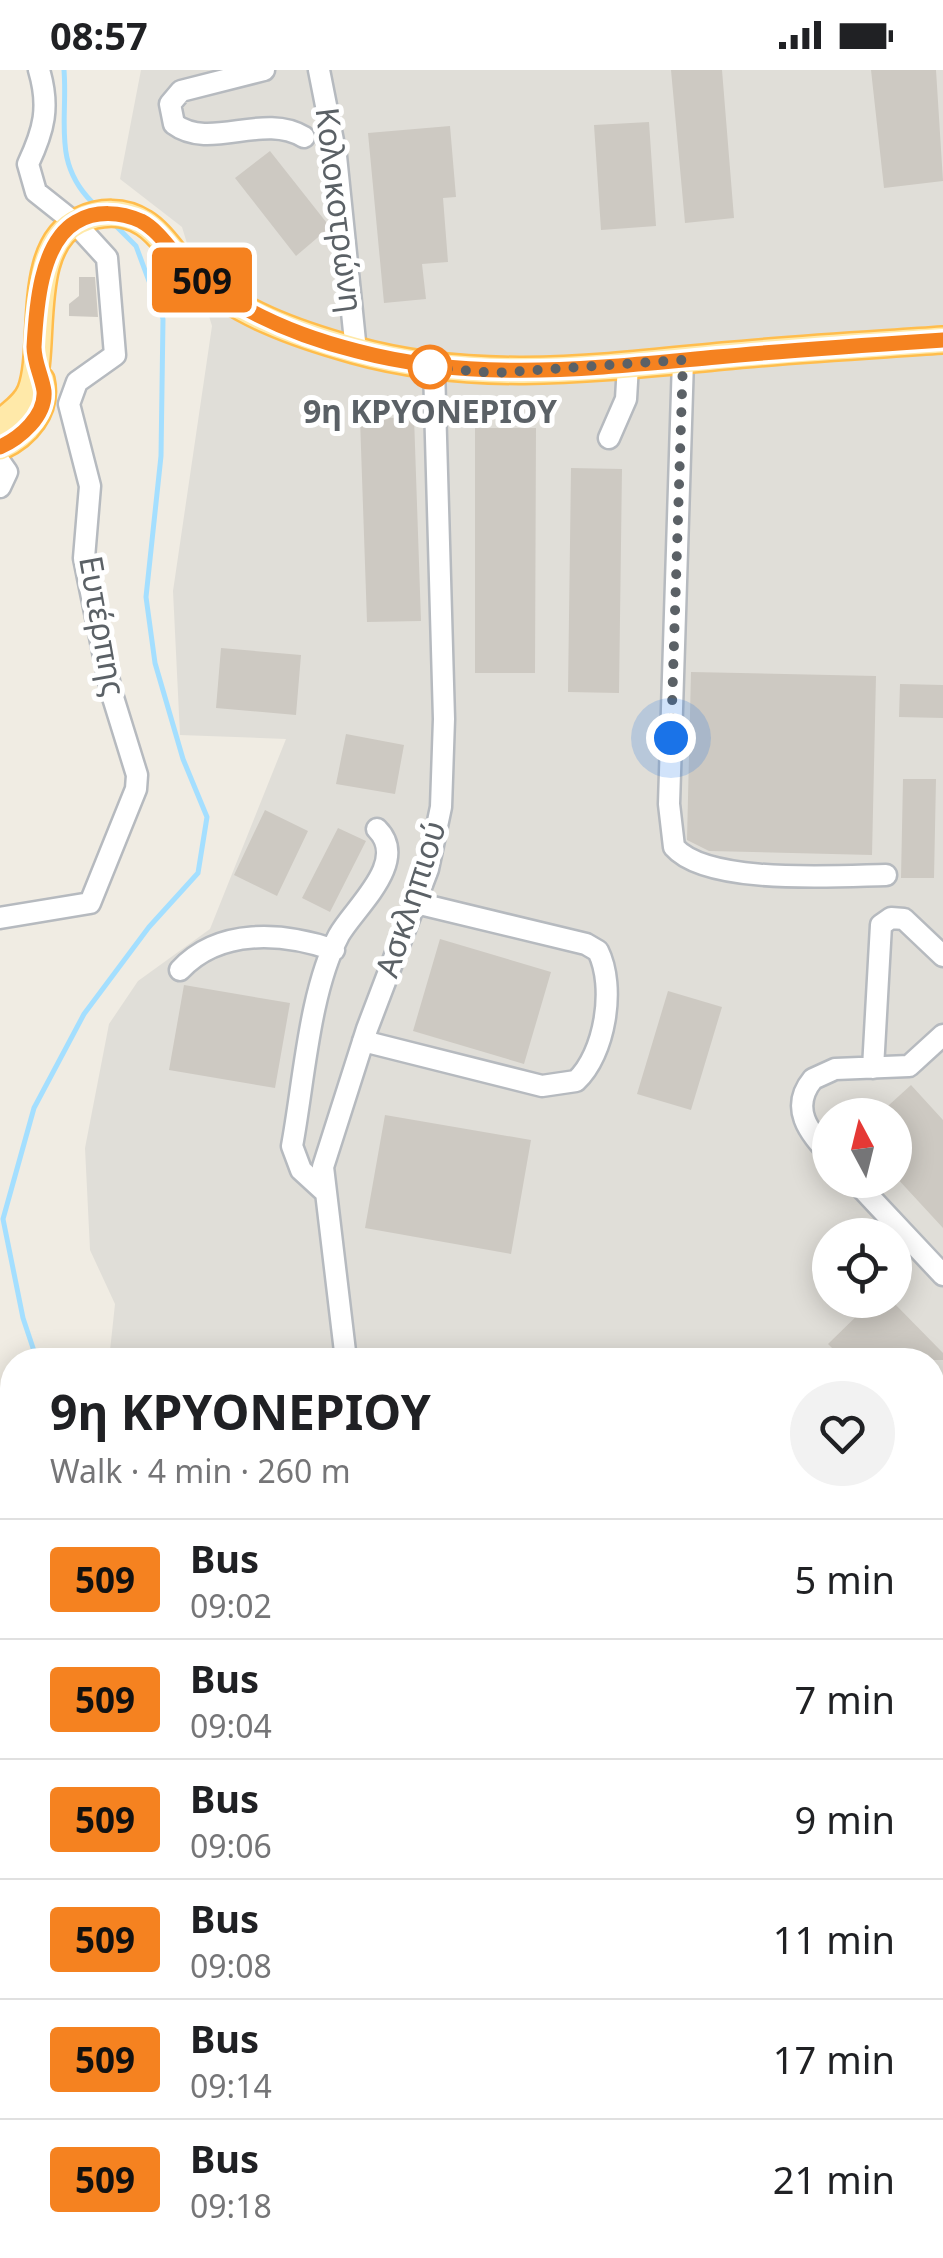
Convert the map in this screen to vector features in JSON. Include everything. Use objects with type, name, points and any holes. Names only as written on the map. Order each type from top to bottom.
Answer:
[{"type":"main road","points":[[0,423],[31,390],[43,280],[55,245],[74,222],[119,212],[146,223],[192,273],[244,310],[287,330],[356,351],[434,368],[493,373],[943,340]]},
{"type":"main road","points":[[0,447],[17,440],[45,396],[34,351]]},
{"type":"street","points":[[39,70],[46,91],[46,127],[28,164],[36,192],[74,222]]},
{"type":"street","points":[[264,70],[240,73],[174,96],[170,104],[174,124],[183,131],[202,132],[278,126],[304,138]]},
{"type":"street","name":"Κολοκοτρώνη","points":[[320,70],[336,156],[356,351]]},
{"type":"street","name":"Ευτέρπης","points":[[0,918],[90,903],[136,789],[137,776],[111,690],[84,558],[90,486],[69,404],[77,382],[115,355],[112,287],[106,258],[74,222]]},
{"type":"street","points":[[683,360],[669,804],[674,846],[700,865],[818,876],[886,875]]},
{"type":"street","points":[[608,438],[626,399],[628,365]]},
{"type":"street","name":"Ασκληπιού","points":[[344,1348],[322,1167],[363,1042],[428,869],[441,807],[444,719],[434,368]]},
{"type":"street","points":[[0,462],[7,472],[0,486]]},
{"type":"street","points":[[325,1192],[301,1170],[292,1146],[320,996],[334,950],[340,934],[384,869],[386,845],[377,829]]},
{"type":"street","points":[[363,1042],[542,1086],[576,1081],[593,1061],[606,984],[598,951],[586,944],[416,903]]},
{"type":"street","points":[[873,1068],[881,925],[891,918],[904,919],[943,956]]},
{"type":"street","points":[[180,970],[195,954],[222,940],[280,938],[334,950]]},
{"type":"street","points":[[812,1135],[801,1109],[806,1088],[824,1072],[909,1066],[943,1035]]},
{"type":"street","points":[[871,1198],[943,1275]]},
{"type":"shaded area","points":[[141,70],[943,70],[943,1348],[110,1348],[115,1304],[90,1250],[85,1148],[109,1024],[138,981],[210,929],[286,739],[180,735],[173,591],[212,326],[182,227],[120,179]]},
{"type":"building","points":[[671,70],[722,70],[734,218],[685,223]]},
{"type":"building","points":[[871,70],[936,70],[943,181],[884,188]]},
{"type":"building","points":[[649,122],[656,226],[601,230],[594,125]]},
{"type":"building","points":[[450,126],[456,197],[443,198],[448,262],[422,264],[426,299],[384,303],[368,133]]},
{"type":"building","points":[[270,151],[330,227],[296,256],[235,178]]},
{"type":"building","points":[[79,277],[95,277],[98,317],[69,316],[69,304],[79,296]]},
{"type":"building","points":[[414,417],[421,621],[367,622],[360,419]]},
{"type":"building","points":[[475,428],[536,428],[535,673],[475,673]]},
{"type":"building","points":[[571,468],[622,469],[619,693],[568,692]]},
{"type":"building","points":[[221,648],[301,655],[296,715],[216,708]]},
{"type":"building","points":[[691,672],[876,676],[872,855],[709,851],[687,840]]},
{"type":"building","points":[[900,684],[943,685],[943,718],[899,717]]},
{"type":"building","points":[[346,734],[404,745],[395,794],[336,784]]},
{"type":"building","points":[[903,779],[936,779],[934,878],[901,878]]},
{"type":"building","points":[[265,810],[308,831],[277,896],[234,875]]},
{"type":"building","points":[[338,828],[366,841],[330,912],[302,898]]},
{"type":"building","points":[[440,939],[551,972],[524,1064],[413,1031]]},
{"type":"building","points":[[184,985],[290,1003],[275,1088],[169,1070]]},
{"type":"building","points":[[668,991],[722,1007],[691,1110],[637,1094]]},
{"type":"building","points":[[911,1085],[943,1120],[943,1228],[912,1194],[912,1098],[897,1098]]},
{"type":"building","points":[[385,1115],[531,1140],[511,1254],[365,1228]]},
{"type":"building","points":[[855,1318],[909,1318],[938,1348],[832,1348],[828,1344]]},
{"type":"waterway","points":[[64,70],[67,156],[79,187],[92,202]]},
{"type":"waterway","points":[[33,1348],[3,1219],[34,1108],[84,1014],[149,927],[198,873],[207,817],[183,759],[155,663],[146,597],[161,456],[163,319],[136,246],[115,225]]},
{"type":"bus line","name":"509","points":[[0,447],[17,440],[45,396],[34,351],[43,280],[55,245],[74,222],[98,214],[119,212],[146,223],[192,273],[244,310],[287,330],[356,351],[434,368],[493,373],[584,369],[943,340]]},
{"type":"place","name":"9η ΚΡΥΟΝΕΡΙΟΥ","points":[[430,367]]},
{"type":"route","points":[[430,367],[493,373],[683,360],[671,738]]}]
